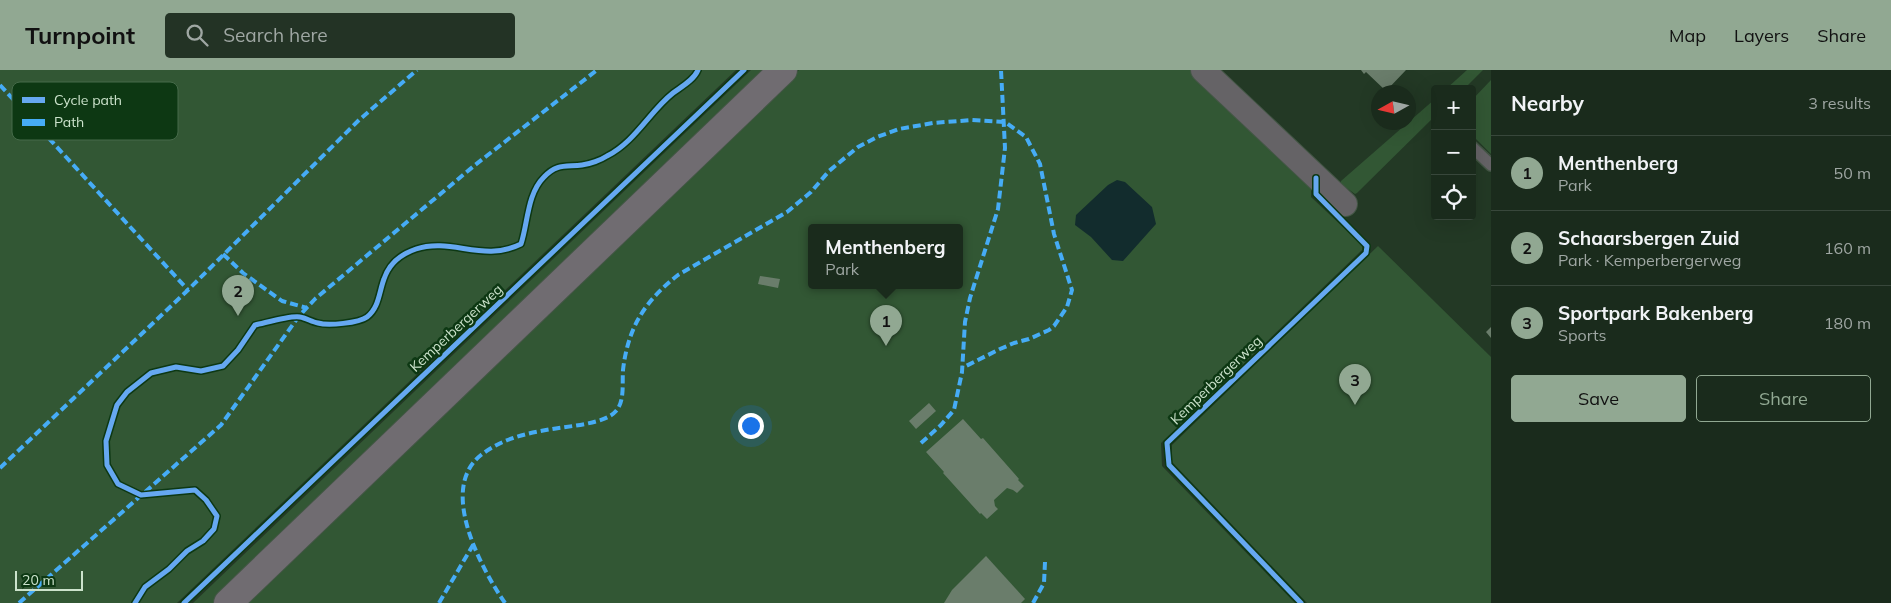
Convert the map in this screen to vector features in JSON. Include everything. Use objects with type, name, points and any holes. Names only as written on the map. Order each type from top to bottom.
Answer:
[{"type":"main road","points":[[228,603],[783,70]]},
{"type":"street","points":[[1203,70],[1345,204]]},
{"type":"lane","points":[[1476,151],[1491,165]]},
{"type":"green space","points":[[0,70],[736,70],[177,603],[0,603]]},
{"type":"green space","points":[[751,70],[768,70],[214,603],[193,603]]},
{"type":"green space","points":[[799,70],[1192,70],[1311,183],[1311,197],[1362,245],[1362,250],[1161,443],[1162,466],[1295,603],[244,603]]},
{"type":"green space","points":[[1467,70],[1483,70],[1468,85],[1450,85]]},
{"type":"green space","points":[[1491,80],[1491,154],[1476,139],[1476,96]]},
{"type":"green space","points":[[1431,102],[1431,120],[1357,193],[1355,194],[1341,184],[1341,181],[1399,130],[1416,130],[1416,116]]},
{"type":"green space","points":[[1378,246],[1491,357],[1491,603],[1307,603],[1172,462],[1172,445]]},
{"type":"water","points":[[1117,180],[1125,182],[1152,207],[1156,224],[1123,261],[1112,260],[1091,237],[1075,225],[1076,215],[1108,185]]},
{"type":"building","points":[[1361,70],[1406,70],[1392,85],[1380,85],[1366,72],[1364,74]]},
{"type":"building","points":[[760,276],[780,279],[778,288],[758,284]]},
{"type":"building","points":[[1491,327],[1491,338],[1486,332]]},
{"type":"building","points":[[929,403],[936,411],[916,429],[909,421]]},
{"type":"building","points":[[963,419],[981,439],[983,438],[1024,486],[1017,493],[1007,488],[994,500],[995,506],[998,509],[987,519],[980,514],[926,452]]},
{"type":"building","points":[[986,556],[1025,599],[1021,603],[944,603],[952,590]]},
{"type":"marked path","points":[[0,468],[188,290],[359,120],[417,70]]},
{"type":"marked path","points":[[19,603],[221,425],[299,316],[315,299],[475,165],[597,70]]},
{"type":"marked path","points":[[921,443],[954,410],[962,372],[965,322],[970,298],[998,209],[1005,148],[1001,70]]},
{"type":"marked path","points":[[0,85],[12,98]]},
{"type":"marked path","points":[[505,603],[485,570],[476,550],[463,508],[463,488],[469,470],[481,455],[489,449],[515,437],[595,422],[604,419],[616,411],[621,402],[623,392],[623,370],[629,341],[640,316],[656,295],[678,275],[787,212],[811,192],[829,171],[858,147],[877,137],[899,129],[933,123],[972,120],[1005,122],[1026,137],[1040,164],[1054,234],[1072,290],[1067,307],[1049,330],[1000,349],[962,368]]},
{"type":"marked path","points":[[50,140],[188,290]]},
{"type":"marked path","points":[[223,254],[243,273],[282,301],[307,308]]},
{"type":"marked path","points":[[439,603],[473,545]]},
{"type":"marked path","points":[[1033,603],[1044,583],[1045,562]]},
{"type":"cycle path","points":[[135,603],[145,587],[169,569],[187,551],[203,541],[214,529],[217,516],[206,500],[195,490],[141,495],[118,484],[107,465],[106,441],[117,405],[127,392],[151,373],[176,367],[201,371],[223,366],[238,350],[255,325],[296,317],[323,324],[363,319],[374,309],[384,279],[392,264],[405,254],[416,249],[442,246],[494,251],[521,244],[531,200],[538,184],[544,177],[558,168],[592,163],[617,150],[634,135],[665,100],[690,80],[698,70]]},
{"type":"cycle path","name":"Kemperbergerweg","points":[[184,603],[744,70]]},
{"type":"cycle path","name":"Kemperbergerweg","points":[[1301,603],[1169,465],[1167,443],[1366,253],[1367,246],[1316,194],[1316,178]]},
{"type":"place","name":"Schaarsbergen Zuid","points":[[238,316]]},
{"type":"place","name":"Menthenberg","points":[[886,346]]},
{"type":"place","name":"Sportpark Bakenberg","points":[[1355,405]]}]
